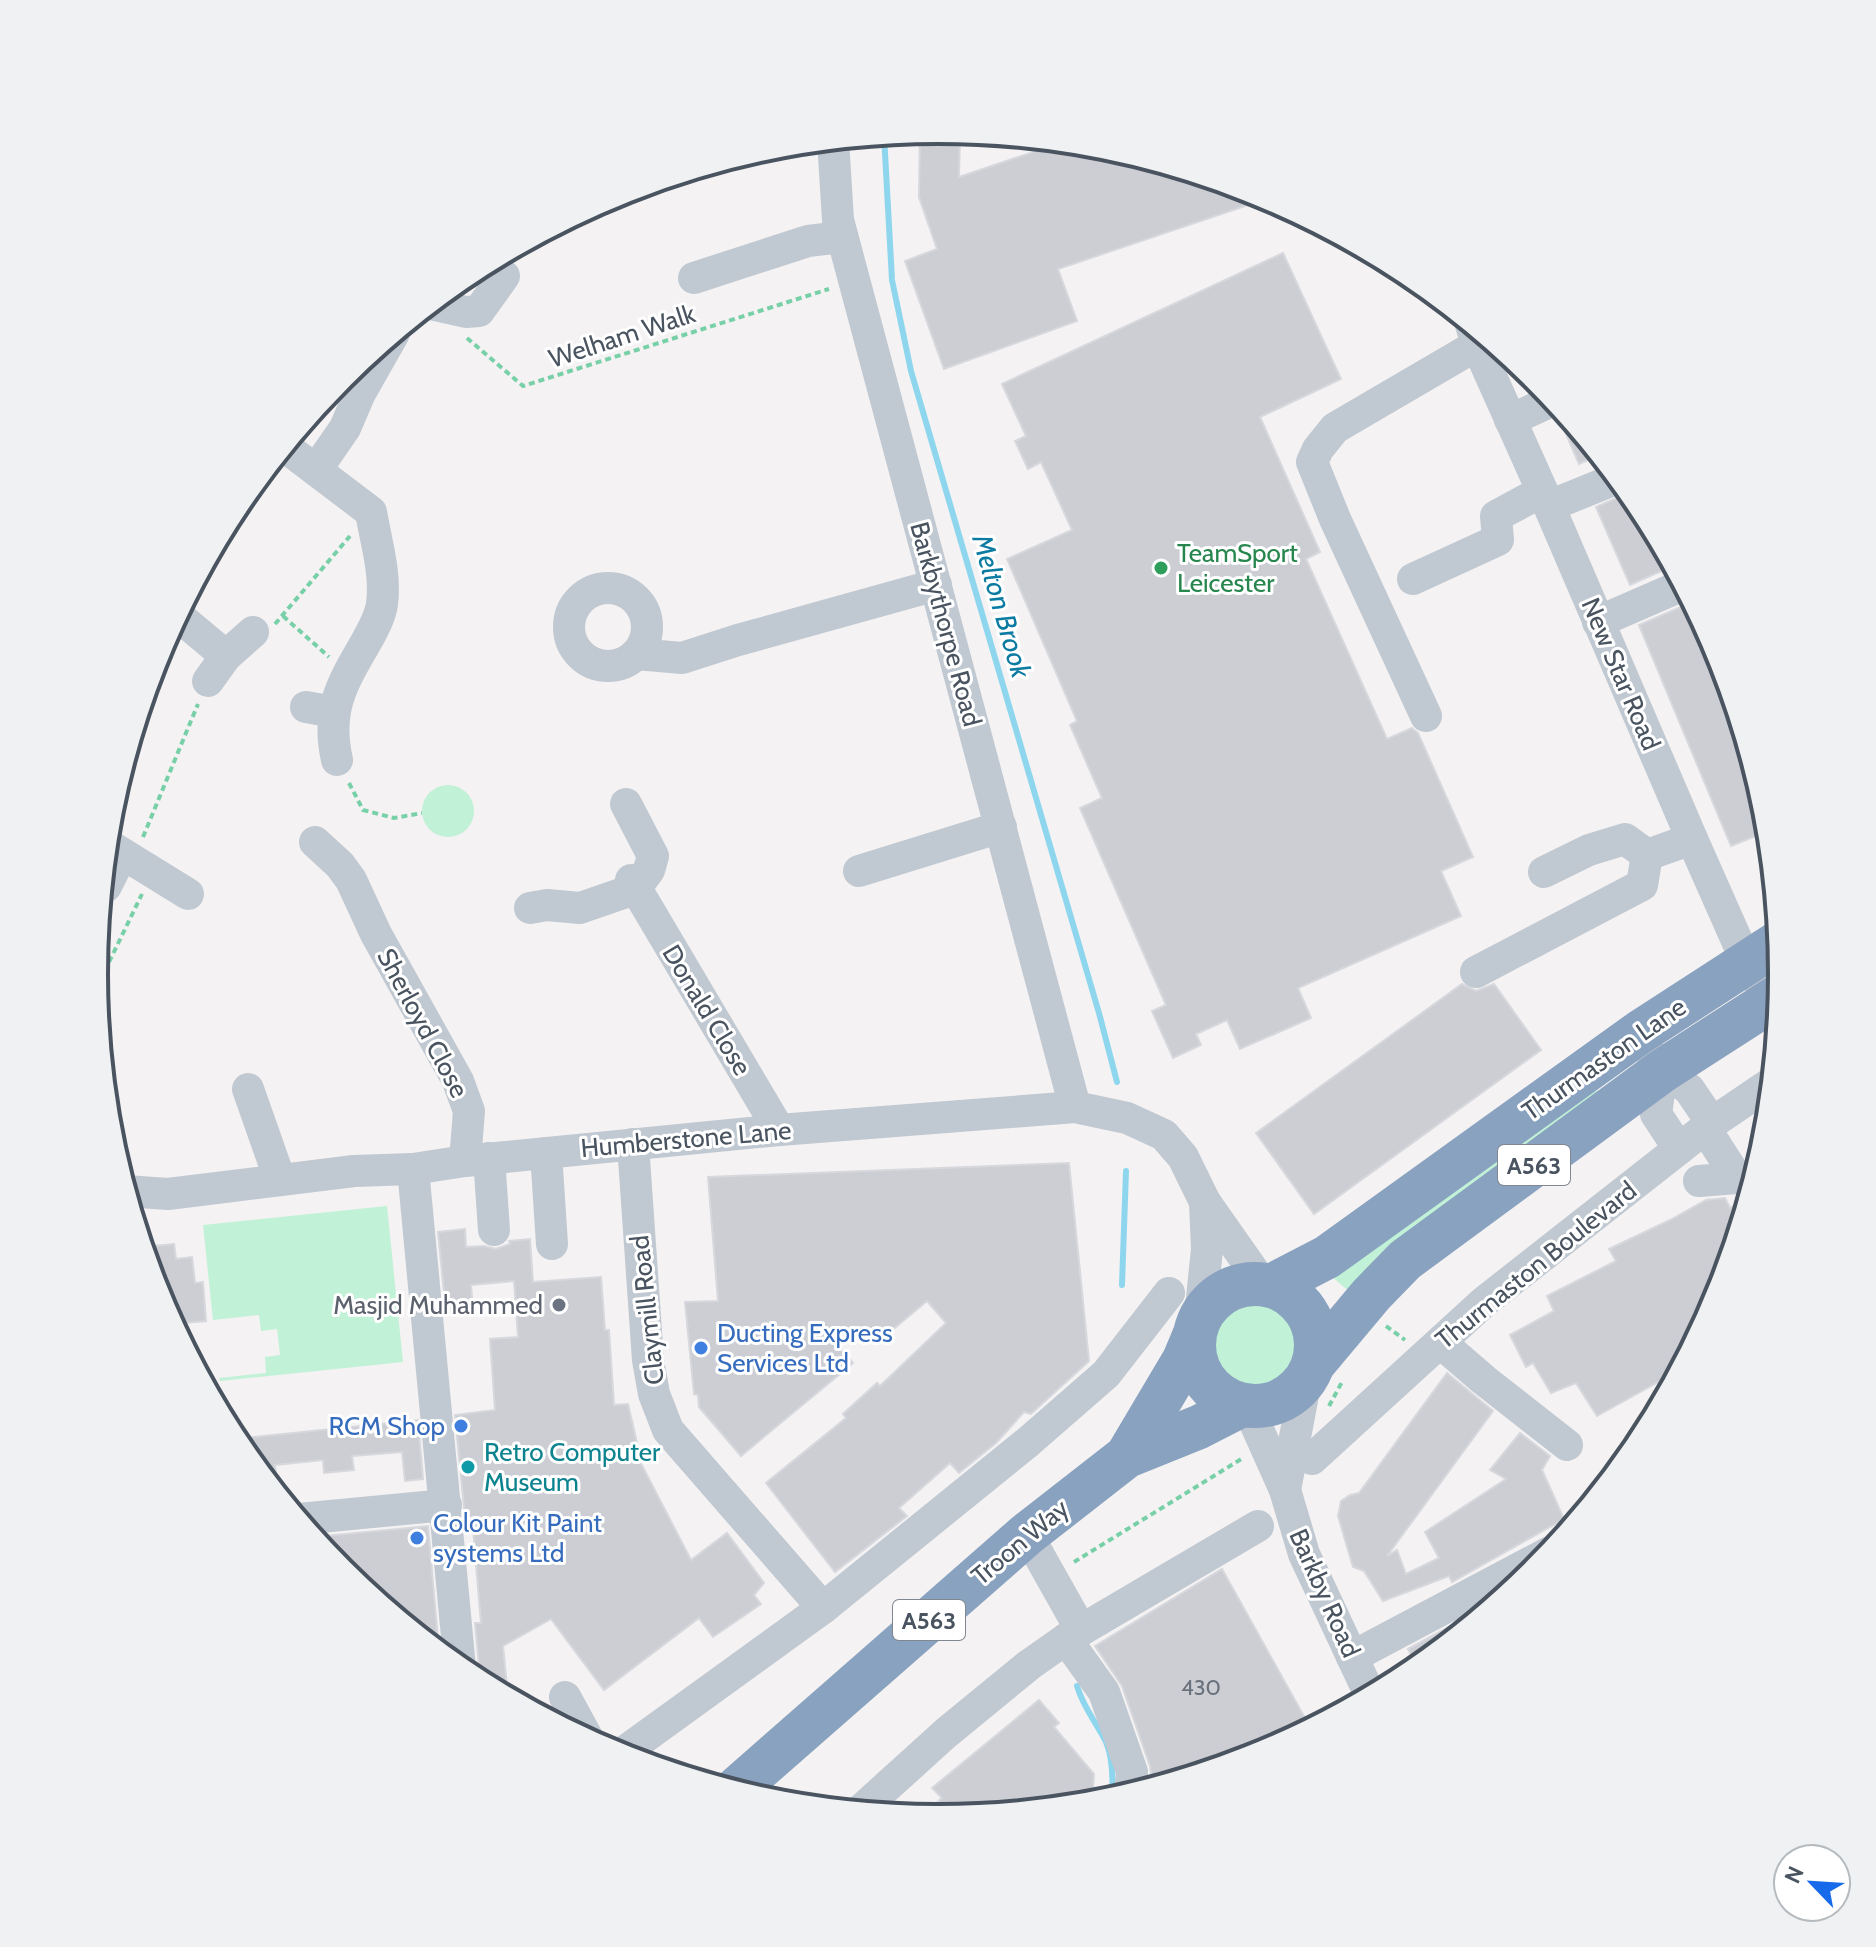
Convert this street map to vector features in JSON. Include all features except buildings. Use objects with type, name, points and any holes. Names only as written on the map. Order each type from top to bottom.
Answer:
[{"type":"highway","name":"Thurmaston Lane","points":[[1267,1284],[1338,1249],[1640,1032],[1762,952]]},
{"type":"highway","name":"Thurmaston Lane","points":[[1323,1382],[1371,1295],[1405,1260],[1662,1071],[1767,1003]]},
{"type":"highway","points":[[1243,1284],[1267,1284],[1291,1294],[1305,1307],[1314,1325],[1323,1382],[1271,1404],[1244,1405],[1224,1398],[1200,1372],[1188,1315],[1225,1291],[1243,1284]]},
{"type":"highway","name":"Troon Way","points":[[1127,1456],[1184,1360],[1188,1315]]},
{"type":"highway","name":"Troon Way","points":[[746,1781],[1027,1534],[1127,1456],[1244,1405]]},
{"type":"street","name":"Barkbythorpe Road","points":[[834,151],[842,237],[1075,1107]]},
{"type":"street","points":[[694,278],[808,241],[842,237]]},
{"type":"street","points":[[444,307],[466,312],[479,311],[504,276]]},
{"type":"street","points":[[1426,716],[1312,462],[1335,428],[1471,337]]},
{"type":"street","name":"New Star Road","points":[[1477,343],[1692,839],[1762,952],[1768,973]]},
{"type":"street","points":[[316,470],[345,428],[378,361]]},
{"type":"street","points":[[1510,420],[1542,405]]},
{"type":"street","points":[[293,452],[371,512],[383,584],[382,606],[374,628],[338,692],[320,709],[332,724],[337,760]]},
{"type":"street","points":[[1413,579],[1498,540],[1496,516],[1606,482]]},
{"type":"street","points":[[636,654],[682,658],[936,585]]},
{"type":"street","points":[[1598,622],[1673,589]]},
{"type":"street","points":[[185,626],[217,668],[253,632]]},
{"type":"street","points":[[530,908],[590,905],[633,884],[649,870],[653,856],[626,804]]},
{"type":"street","points":[[859,871],[1001,827]]},
{"type":"street","points":[[1544,872],[1589,850],[1625,839],[1647,855]]},
{"type":"street","points":[[1647,855],[1692,839]]},
{"type":"street","name":"Sherloyd Close","points":[[315,842],[346,872],[365,930],[458,1081],[469,1111],[494,1230]]},
{"type":"street","points":[[1476,972],[1642,885],[1647,855]]},
{"type":"street","points":[[114,876],[128,858],[188,894]]},
{"type":"street","name":"Donald Close","points":[[633,884],[779,1130]]},
{"type":"street","points":[[1640,1032],[1662,1071],[1689,1089],[1737,1178],[1699,1181]]},
{"type":"street","points":[[1662,1071],[1656,1114],[1679,1149]]},
{"type":"street","points":[[248,1089],[280,1180]]},
{"type":"street","name":"Thurmaston Boulevard","points":[[1312,1459],[1484,1302],[1708,1125],[1760,1091]]},
{"type":"street","name":"Humberstone Lane","points":[[137,1192],[168,1194],[354,1171],[413,1169],[633,1144],[1075,1107],[1127,1118],[1164,1135],[1183,1157],[1205,1202],[1267,1284]]},
{"type":"street","name":"Claymill Road","points":[[633,1144],[648,1360],[654,1394],[668,1430],[823,1608]]},
{"type":"street","points":[[546,1153],[552,1244]]},
{"type":"street","points":[[413,1169],[459,1651]]},
{"type":"street","name":"Humberstone Lane","points":[[1188,1315],[1207,1249],[1205,1202]]},
{"type":"street","points":[[634,1745],[823,1608],[1028,1442],[1106,1374],[1188,1315]]},
{"type":"street","points":[[1433,1349],[1567,1445]]},
{"type":"street","name":"Barkby Road","points":[[1285,1490],[1323,1382]]},
{"type":"street","name":"Barkby Road","points":[[1244,1405],[1285,1490],[1304,1554],[1365,1685]]},
{"type":"street","points":[[311,1518],[446,1505]]},
{"type":"street","points":[[871,1801],[946,1733],[1029,1665],[1074,1634],[1258,1526]]},
{"type":"street","points":[[1027,1534],[1051,1576],[1074,1634],[1104,1692],[1132,1772],[1131,1780]]},
{"type":"street","points":[[1352,1657],[1512,1572]]},
{"type":"street","points":[[565,1697],[578,1721]]},
{"type":"path","name":"Welham Walk","points":[[459,332],[523,386],[854,281]]},
{"type":"path","points":[[253,632],[265,634],[283,616],[371,512]]},
{"type":"path","points":[[283,616],[348,673]]},
{"type":"path","points":[[109,934],[128,858],[217,668]]},
{"type":"path","points":[[337,760],[363,810],[394,818],[422,813]]},
{"type":"path","points":[[1377,1318],[1433,1349]]},
{"type":"path","points":[[1051,1576],[1264,1445]]},
{"type":"green space","points":[[448,785],[466,793],[474,811],[466,829],[448,837],[430,829],[422,811],[430,793]]},
{"type":"green space","points":[[1607,1088],[1351,1293],[1324,1270],[1593,1092]]},
{"type":"green space","points":[[387,1206],[403,1362],[220,1381],[219,1378],[266,1373],[265,1357],[280,1355],[277,1329],[261,1331],[259,1315],[213,1320],[203,1225]]},
{"type":"green space","points":[[1256,1299],[1274,1302],[1289,1312],[1299,1327],[1302,1345],[1299,1363],[1289,1378],[1274,1388],[1256,1391],[1238,1388],[1223,1378],[1213,1363],[1210,1345],[1213,1327],[1223,1312],[1238,1302]]},
{"type":"waterway","name":"Melton Brook","points":[[885,145],[892,280],[911,371],[1117,1082]]},
{"type":"waterway","name":"Melton Brook","points":[[1122,1285],[1126,1171]]},
{"type":"waterway","name":"Melton Brook","points":[[1077,1686],[1108,1748],[1112,1785]]},
{"type":"place","name":"TeamSport Leicester","points":[[1161,568]]},
{"type":"place","name":"Masjid Muhammed","points":[[559,1305]]},
{"type":"place","name":"Ducting Express Services Ltd","points":[[701,1348]]},
{"type":"place","name":"RCM Shop","points":[[461,1426]]},
{"type":"place","name":"Retro Computer Museum","points":[[468,1467]]},
{"type":"place","name":"Colour Kit Paint systems Ltd","points":[[417,1538]]}]
